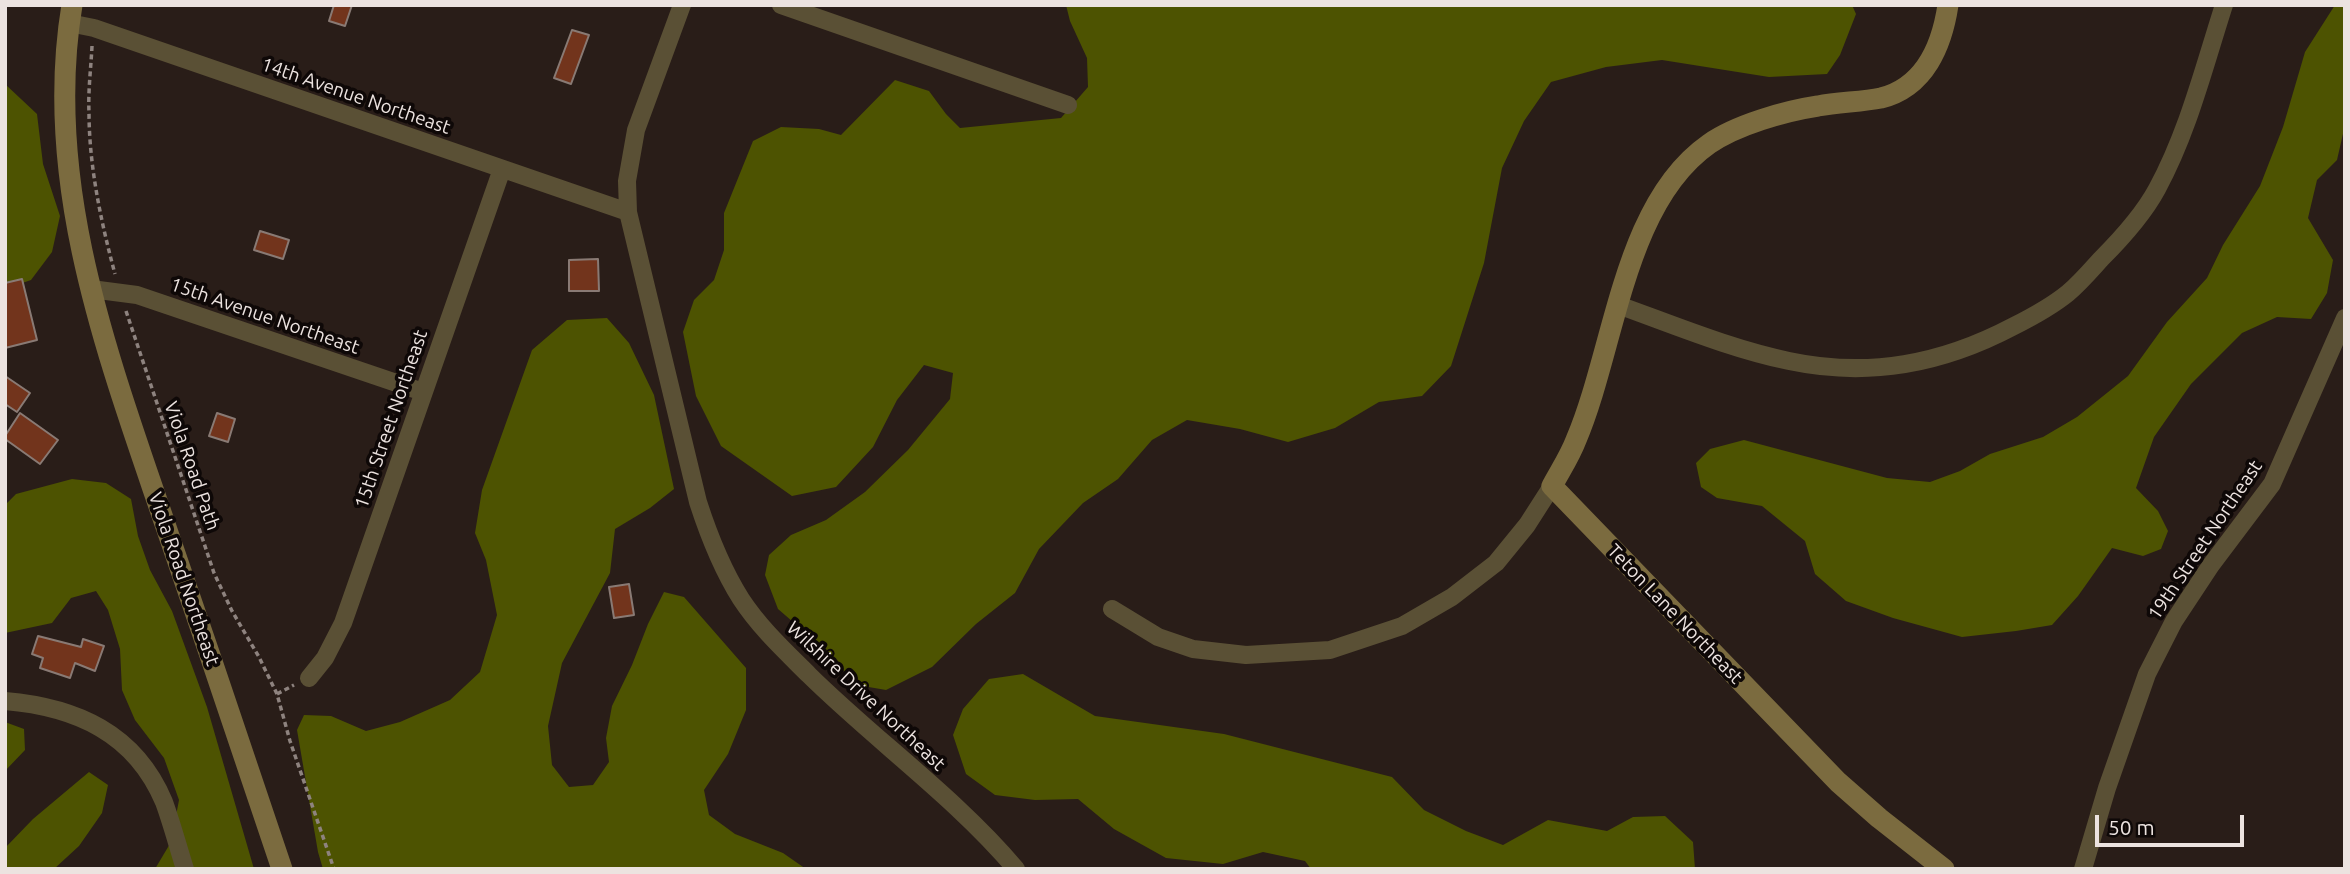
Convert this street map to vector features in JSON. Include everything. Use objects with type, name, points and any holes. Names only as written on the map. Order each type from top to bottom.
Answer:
[{"type":"street","points":[[628,212],[628,181],[636,131],[682,5]]},
{"type":"street","points":[[781,5],[1068,105]]},
{"type":"street","points":[[1112,609],[1158,637],[1193,649],[1246,655],[1330,650],[1402,626],[1452,597],[1496,563],[1527,525],[1552,486],[1576,440],[1642,229],[1661,195],[1683,167],[1709,144],[1746,126],[1815,106],[1882,97],[1904,89],[1916,80],[1935,55],[1944,29],[1948,5]]},
{"type":"street","points":[[1618,305],[1746,350],[1830,367],[1864,369],[1931,360],[1967,349],[1999,334],[2032,317],[2068,293],[2136,221],[2172,160],[2224,5]]},
{"type":"street","name":"14th Avenue Northeast","points":[[70,14],[94,28],[628,212]]},
{"type":"street","name":"Viola Road Northeast","points":[[70,14],[63,96],[64,130],[71,192],[91,289],[117,380],[282,869]]},
{"type":"street","name":"15th Street Northeast","points":[[309,678],[325,658],[343,623],[502,169]]},
{"type":"street","name":"Wilshire Drive Northeast","points":[[628,212],[698,502],[722,562],[742,601],[763,629],[819,685],[968,819],[1016,869]]},
{"type":"street","name":"15th Avenue Northeast","points":[[91,289],[137,295],[423,392]]},
{"type":"street","name":"19th Street Northeast","points":[[2083,869],[2107,788],[2147,674],[2174,621],[2211,565],[2272,484],[2345,318]]},
{"type":"street","name":"Teton Lane Northeast","points":[[1552,486],[1838,782],[1944,869]]},
{"type":"street","points":[[5,701],[44,706],[65,712],[99,726],[131,750],[144,766],[163,800],[185,869]]},
{"type":"path","name":"Viola Road Path","points":[[92,55],[89,110],[93,169],[106,241],[119,291],[214,573],[232,611],[260,657],[276,694],[334,869]]},
{"type":"green space","points":[[1066,5],[1852,5],[1856,14],[1840,55],[1827,74],[1769,77],[1662,60],[1606,67],[1551,82],[1524,121],[1502,168],[1484,263],[1451,366],[1422,396],[1379,402],[1335,428],[1288,442],[1240,429],[1187,420],[1152,440],[1118,479],[1083,503],[1039,549],[1015,593],[976,624],[932,667],[886,690],[857,685],[822,647],[778,609],[765,575],[769,555],[791,535],[826,520],[865,492],[908,450],[950,399],[953,373],[924,365],[897,400],[873,447],[836,487],[792,496],[721,446],[696,396],[683,332],[694,300],[714,280],[724,250],[724,213],[753,141],[781,127],[819,129],[841,135],[895,80],[929,91],[960,128],[1061,118],[1088,87],[1087,58],[1070,21]]},
{"type":"green space","points":[[2335,5],[2345,5],[2345,125],[2337,160],[2317,180],[2308,218],[2333,260],[2327,293],[2311,319],[2277,317],[2242,333],[2191,384],[2154,437],[2136,488],[2158,511],[2168,531],[2161,549],[2143,556],[2112,548],[2078,596],[2052,625],[1962,637],[1893,618],[1846,601],[1815,574],[1805,541],[1762,506],[1717,498],[1701,487],[1696,463],[1710,449],[1744,440],[1887,478],[1930,482],[1960,471],[1990,454],[2043,437],[2077,417],[2128,376],[2167,322],[2207,278],[2223,245],[2260,186],[2283,127],[2305,52]]},
{"type":"green space","points":[[5,84],[37,114],[43,164],[60,216],[52,252],[31,280],[5,289]]},
{"type":"green space","points":[[607,318],[629,343],[654,395],[674,489],[650,508],[615,529],[610,573],[562,663],[548,726],[552,765],[569,787],[593,785],[609,762],[606,738],[612,706],[648,624],[664,592],[684,597],[746,668],[746,710],[728,754],[704,790],[709,815],[735,834],[783,853],[806,869],[323,869],[297,730],[304,715],[331,716],[366,731],[400,722],[450,700],[480,672],[497,615],[486,560],[475,533],[482,490],[532,350],[567,320]]},
{"type":"green space","points":[[72,479],[106,483],[131,499],[138,536],[150,570],[172,611],[207,707],[254,869],[155,869],[171,842],[179,800],[164,758],[135,720],[122,690],[120,649],[108,610],[96,591],[71,598],[52,623],[5,633],[5,505],[16,494]]},
{"type":"green space","points":[[1023,674],[1095,716],[1224,734],[1392,777],[1424,810],[1466,831],[1503,845],[1548,820],[1607,831],[1633,817],[1665,816],[1693,842],[1695,869],[1311,869],[1305,861],[1263,852],[1223,864],[1166,858],[1114,829],[1078,799],[1035,800],[995,795],[966,774],[953,735],[963,709],[989,679]]},
{"type":"green space","points":[[5,722],[24,729],[25,750],[5,771]]},
{"type":"green space","points":[[89,772],[108,785],[102,813],[79,846],[54,869],[5,869],[5,848],[33,819]]},
{"type":"building","points":[[334,5],[352,5],[345,26],[329,21]]},
{"type":"building","points":[[572,30],[589,35],[571,84],[554,78]]},
{"type":"building","points":[[260,231],[289,240],[283,259],[254,250]]},
{"type":"building","points":[[598,259],[599,291],[569,291],[569,260]]},
{"type":"building","points":[[22,279],[37,340],[5,348],[5,283]]},
{"type":"building","points":[[5,376],[30,393],[17,412],[5,404]]},
{"type":"building","points":[[20,413],[58,440],[40,464],[5,439]]},
{"type":"building","points":[[217,413],[235,419],[228,442],[209,436]]},
{"type":"building","points":[[629,584],[634,615],[614,618],[609,587]]},
{"type":"building","points":[[38,636],[81,647],[83,639],[104,646],[95,671],[75,663],[70,678],[40,668],[43,658],[32,654]]}]
